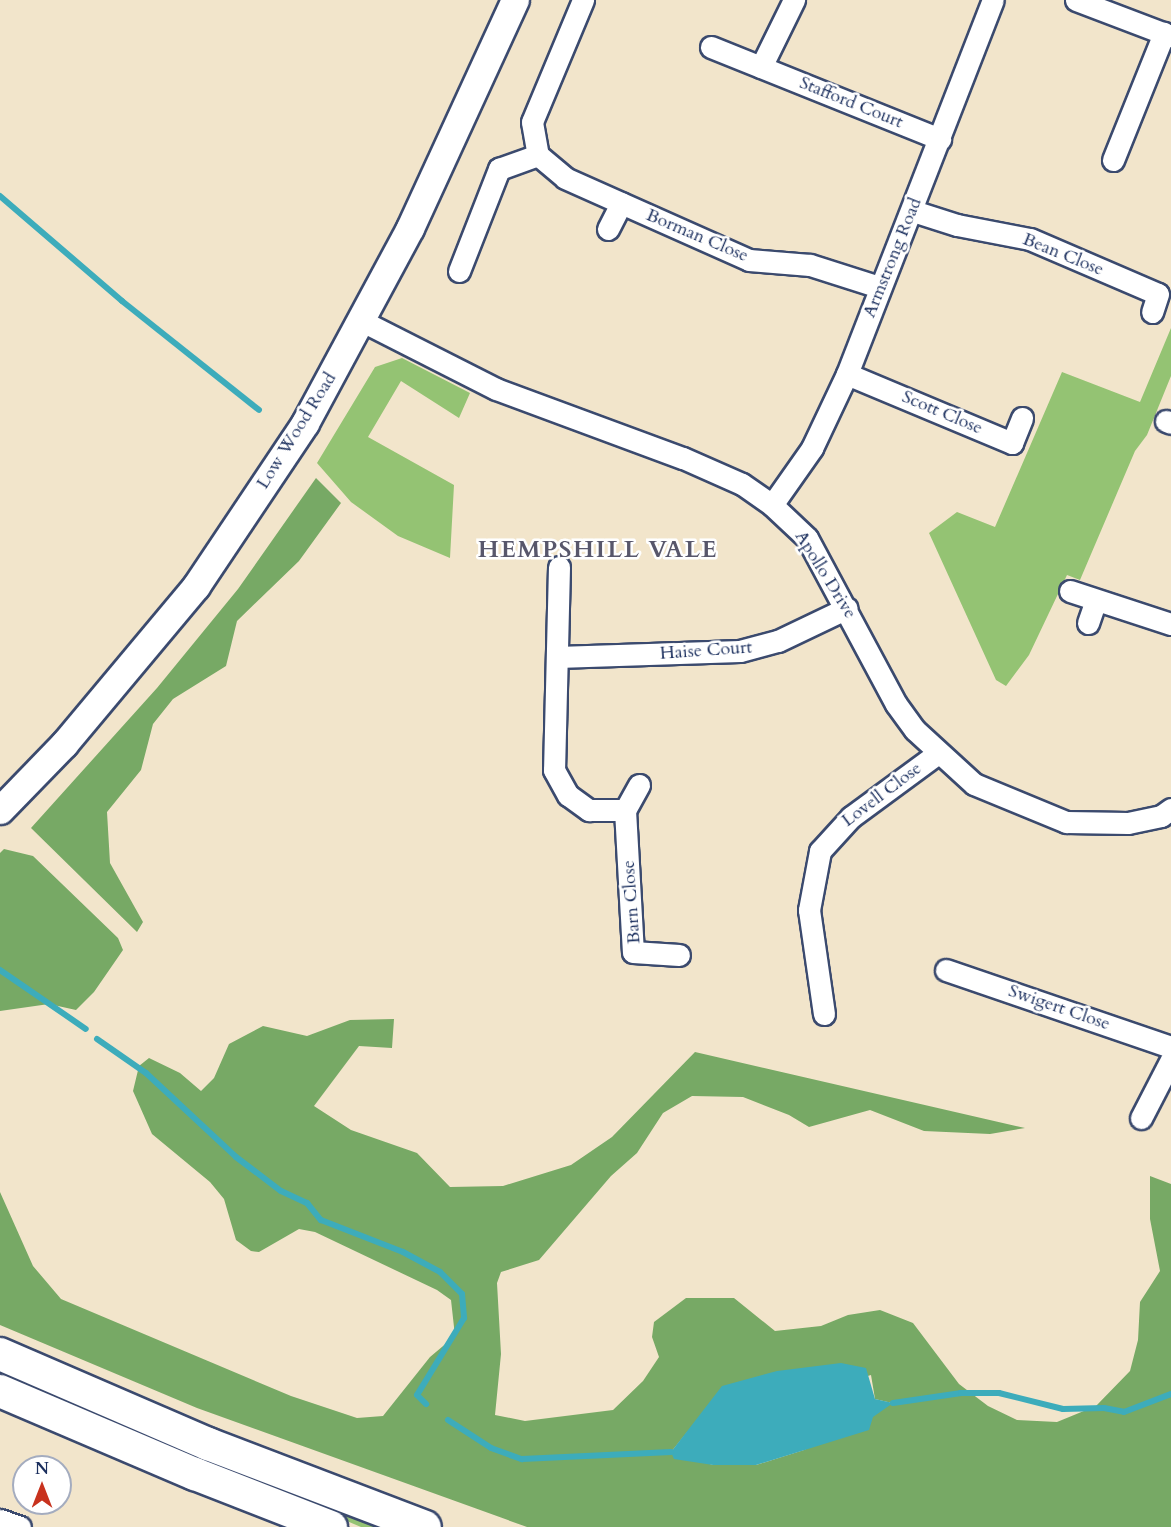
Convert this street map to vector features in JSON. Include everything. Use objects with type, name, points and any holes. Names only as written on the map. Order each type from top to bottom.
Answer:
[{"type":"highway","points":[[0,1354],[208,1444],[425,1527]]},
{"type":"highway","points":[[0,1390],[195,1474],[331,1527]]},
{"type":"main road","name":"Low Wood Road","points":[[0,810],[64,744],[196,586],[305,423],[362,321],[410,228],[515,0]]},
{"type":"street","points":[[459,271],[499,169],[538,155],[532,122],[583,0]]},
{"type":"street","points":[[761,67],[794,0]]},
{"type":"street","name":"Armstrong Road","points":[[772,505],[812,448],[847,374],[879,287],[913,211],[993,0]]},
{"type":"street","points":[[1076,0],[1167,34],[1113,160]]},
{"type":"street","name":"Stafford Court","points":[[711,47],[940,139]]},
{"type":"street","name":"Borman Close","points":[[538,155],[565,178],[749,260],[810,265],[879,287]]},
{"type":"street","points":[[608,229],[621,203]]},
{"type":"street","name":"Bean Close","points":[[913,211],[957,225],[1030,238],[1158,294],[1152,312]]},
{"type":"street","name":"Apollo Drive","points":[[362,321],[496,389],[683,459],[742,484],[772,505],[807,538],[847,608],[896,704],[938,753],[974,784],[1066,822],[1128,823],[1161,816],[1171,809]]},
{"type":"street","name":"Scott Close","points":[[847,374],[1012,442],[1022,418]]},
{"type":"street","points":[[559,567],[554,770],[568,795],[589,810],[625,810],[639,785]]},
{"type":"street","points":[[1070,591],[1171,624]]},
{"type":"street","points":[[1088,623],[1096,600]]},
{"type":"street","name":"Haise Court","points":[[557,657],[740,651],[778,641],[847,608]]},
{"type":"street","name":"Lovell Close","points":[[824,1014],[809,910],[820,851],[851,817],[938,753]]},
{"type":"street","name":"Barn Close","points":[[625,810],[633,952],[679,955]]},
{"type":"street","name":"Swigert Close","points":[[946,970],[1171,1047]]},
{"type":"street","points":[[1141,1118],[1171,1060]]},
{"type":"street","points":[[0,1520],[20,1527]]},
{"type":"green space","points":[[1171,328],[1171,376],[1147,435],[1135,451],[1080,580],[1067,575],[1029,655],[1006,686],[996,680],[929,533],[957,512],[995,527],[1062,372],[1140,402]]},
{"type":"green space","points":[[402,358],[470,393],[459,418],[401,381],[368,437],[454,485],[450,558],[398,536],[351,502],[317,463],[375,367]]},
{"type":"green space","points":[[316,478],[341,503],[299,561],[237,621],[226,666],[173,699],[153,724],[141,770],[107,812],[110,863],[143,922],[137,932],[31,828],[157,688],[238,589]]},
{"type":"green space","points":[[4,849],[33,856],[118,938],[123,950],[94,992],[76,1010],[49,1004],[0,1011],[0,853]]},
{"type":"green space","points":[[394,1019],[392,1048],[359,1046],[314,1106],[351,1130],[417,1153],[450,1187],[503,1186],[571,1165],[612,1137],[695,1052],[1025,1128],[990,1134],[924,1131],[870,1110],[809,1127],[789,1115],[743,1097],[692,1096],[663,1113],[637,1153],[611,1176],[539,1260],[501,1272],[497,1283],[501,1354],[495,1415],[525,1421],[613,1410],[643,1381],[659,1357],[652,1337],[654,1322],[686,1298],[734,1298],[775,1331],[821,1326],[848,1315],[880,1310],[913,1323],[959,1384],[988,1406],[1017,1420],[1057,1422],[1096,1406],[1130,1371],[1138,1340],[1140,1302],[1160,1271],[1150,1219],[1150,1176],[1171,1184],[1171,1527],[527,1527],[197,1408],[0,1325],[0,1192],[33,1266],[61,1299],[291,1396],[357,1418],[383,1416],[430,1357],[455,1336],[451,1300],[437,1290],[315,1232],[299,1229],[259,1252],[251,1251],[236,1240],[224,1199],[210,1182],[152,1134],[133,1091],[139,1066],[149,1058],[180,1073],[201,1091],[214,1078],[229,1044],[263,1026],[307,1036],[350,1020]],"holes":[[[871,1375],[875,1399],[892,1403],[804,1450],[756,1465],[713,1465],[671,1452],[688,1431]]]},
{"type":"green space","points":[[0,1364],[404,1527],[361,1527],[0,1374]]},
{"type":"water","points":[[841,1363],[866,1368],[875,1399],[893,1403],[873,1417],[869,1430],[756,1465],[713,1465],[674,1459],[671,1452],[722,1386],[777,1371]]},
{"type":"waterway","points":[[0,196],[122,301],[259,410]]},
{"type":"waterway","points":[[0,970],[86,1029]]},
{"type":"waterway","points":[[97,1039],[146,1073],[236,1157],[281,1191],[307,1203],[321,1220],[403,1252],[440,1272],[462,1294],[464,1318],[417,1395],[426,1404]]},
{"type":"waterway","points":[[893,1403],[961,1393],[999,1393],[1063,1409],[1104,1408],[1124,1412],[1171,1394]]},
{"type":"waterway","points":[[448,1420],[491,1448],[522,1459],[671,1452]]},
{"type":"district","name":"HEMPSHILL VALE","points":[[598,550]]}]
